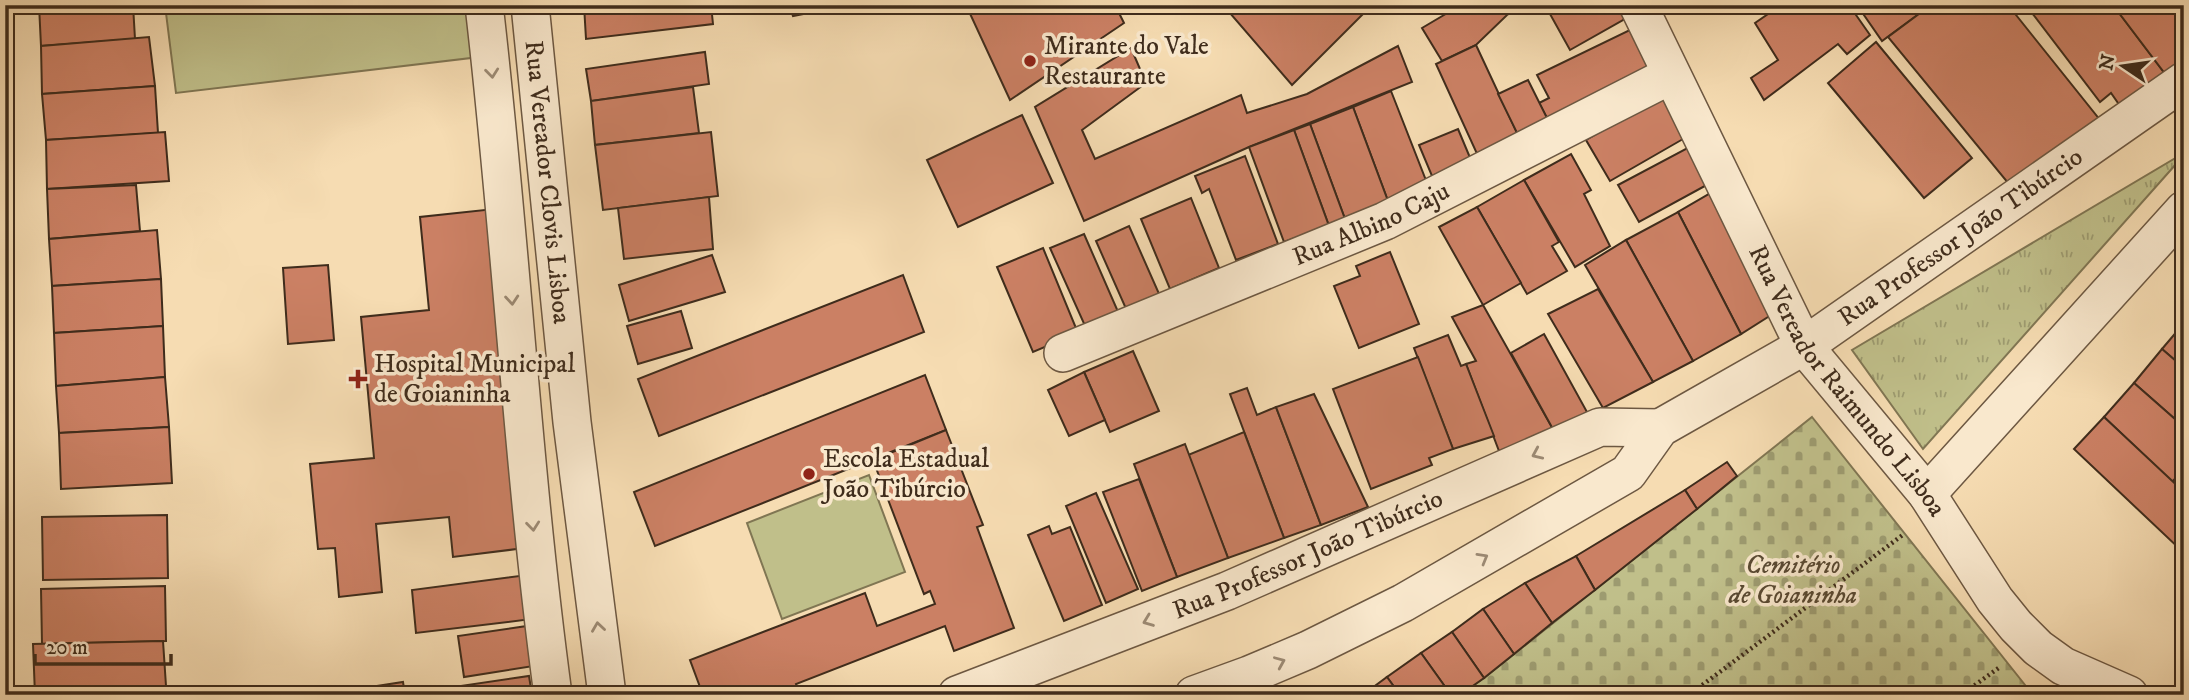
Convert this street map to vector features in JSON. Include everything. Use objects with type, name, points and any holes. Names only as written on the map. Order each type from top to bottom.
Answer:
[{"type":"street","name":"Rua Vereador Clovis Lisboa","points":[[484,5],[523,426],[552,695]]},
{"type":"street","name":"Rua Vereador Clovis Lisboa","points":[[530,5],[572,422],[607,695]]},
{"type":"street","name":"Rua Vereador Raimundo Lisboa","points":[[1638,5],[1804,346],[1927,494],[1995,600],[2016,626],[2038,648],[2063,666],[2129,695]]},
{"type":"street","name":"Rua Albino Caju","points":[[1063,353],[1385,221],[1671,75]]},
{"type":"street","name":"Rua Professor João Tibúrcio","points":[[1194,695],[1308,650],[1403,603],[1628,473],[1660,428],[1804,346],[2184,82]]},
{"type":"street","points":[[503,195],[548,188]]},
{"type":"street","points":[[1927,494],[2184,210]]},
{"type":"street","points":[[523,426],[572,422]]},
{"type":"street","name":"Rua Professor João Tibúrcio","points":[[957,695],[1227,591],[1600,427],[1660,428]]},
{"type":"path","points":[[1689,695],[1904,533],[1927,494]]},
{"type":"path","points":[[1961,695],[2007,662]]},
{"type":"green space","points":[[165,5],[474,5],[479,57],[176,93]]},
{"type":"green space","points":[[2184,155],[1923,449],[1852,350]]},
{"type":"green space","name":"Cemitério de Goianinha","points":[[1812,417],[2033,695],[1460,695],[1484,678]]},
{"type":"green space","points":[[869,475],[905,572],[782,619],[747,523]]},
{"type":"building","points":[[39,5],[133,5],[135,39],[41,46]]},
{"type":"building","points":[[584,5],[711,5],[713,24],[586,39]]},
{"type":"building","points":[[789,5],[834,5],[834,8],[793,16]]},
{"type":"building","name":"Mirante do Vale Restaurante","points":[[966,5],[1115,5],[1124,23],[1010,100]]},
{"type":"building","points":[[1223,5],[1372,5],[1292,85]]},
{"type":"building","points":[[1461,5],[1525,5],[1507,15],[1476,45],[1442,61],[1422,28]]},
{"type":"building","points":[[1545,5],[1624,5],[1630,16],[1570,50]]},
{"type":"building","points":[[1781,5],[1849,5],[1870,35],[1847,54],[1838,44],[1764,100],[1751,78],[1778,60],[1755,23]]},
{"type":"building","points":[[1857,5],[1931,5],[1882,41]]},
{"type":"building","points":[[1931,5],[2008,5],[2108,130],[2013,189],[1888,37]]},
{"type":"building","points":[[2026,5],[2113,5],[2169,79],[2125,113],[2111,93],[2100,102]]},
{"type":"building","points":[[2113,5],[2168,5],[2184,24],[2184,67],[2169,79]]},
{"type":"building","points":[[2168,5],[2184,5],[2184,24]]},
{"type":"building","points":[[1636,27],[1657,69],[1549,122],[1539,103],[1549,98],[1537,75]]},
{"type":"building","points":[[149,37],[155,86],[42,94],[41,46]]},
{"type":"building","points":[[1876,42],[1972,158],[1924,198],[1828,83]]},
{"type":"building","points":[[1476,45],[1519,137],[1478,156],[1436,64]]},
{"type":"building","points":[[1398,46],[1412,82],[1249,147],[1084,221],[1035,107],[1131,48],[1146,83],[1082,130],[1095,159],[1241,95],[1247,113],[1307,94]]},
{"type":"building","points":[[705,52],[709,84],[591,101],[586,69]]},
{"type":"building","points":[[1528,80],[1549,122],[1519,137],[1498,94]]},
{"type":"building","points":[[155,86],[158,133],[46,140],[42,94]]},
{"type":"building","points":[[693,87],[699,133],[595,145],[591,101]]},
{"type":"building","points":[[1391,91],[1427,183],[1388,201],[1353,107]]},
{"type":"building","points":[[1667,94],[1690,135],[1610,181],[1586,140]]},
{"type":"building","points":[[1353,107],[1388,201],[1345,219],[1310,124]]},
{"type":"building","points":[[1022,115],[1053,183],[958,227],[927,160]]},
{"type":"building","points":[[1310,124],[1345,219],[1329,226],[1294,130]]},
{"type":"building","points":[[1458,129],[1471,160],[1432,176],[1419,145]]},
{"type":"building","points":[[1294,130],[1329,226],[1284,242],[1249,147]]},
{"type":"building","points":[[165,132],[169,181],[47,189],[46,140]]},
{"type":"building","points":[[711,132],[718,196],[603,210],[595,145]]},
{"type":"building","points":[[1695,144],[1714,181],[1639,222],[1618,185]]},
{"type":"building","points":[[1571,154],[1591,190],[1584,194],[1610,246],[1575,267],[1524,180]]},
{"type":"building","points":[[1245,156],[1278,244],[1236,260],[1209,189],[1202,193],[1195,176]]},
{"type":"building","points":[[1524,180],[1559,242],[1552,246],[1567,271],[1527,294],[1477,207]]},
{"type":"building","points":[[136,185],[140,231],[49,239],[47,189]]},
{"type":"building","points":[[1721,187],[1779,310],[1741,334],[1678,212]]},
{"type":"building","points":[[709,197],[713,249],[624,259],[618,208]]},
{"type":"building","points":[[1191,198],[1219,268],[1170,289],[1141,219]]},
{"type":"building","points":[[1477,207],[1521,283],[1483,305],[1439,227]]},
{"type":"building","points":[[494,209],[525,548],[453,557],[449,517],[376,524],[382,592],[339,597],[335,548],[318,549],[310,464],[374,458],[361,317],[429,310],[420,217]]},
{"type":"building","points":[[1678,212],[1741,334],[1693,361],[1626,240]]},
{"type":"building","points":[[1129,226],[1160,296],[1127,311],[1096,241]]},
{"type":"building","points":[[157,230],[161,279],[52,286],[49,239]]},
{"type":"building","points":[[1084,234],[1119,314],[1086,328],[1050,248]]},
{"type":"building","points":[[1626,240],[1693,361],[1653,382],[1585,265]]},
{"type":"building","points":[[1043,248],[1078,333],[1033,352],[997,267]]},
{"type":"building","points":[[1390,252],[1419,324],[1359,348],[1334,286],[1360,276],[1356,266]]},
{"type":"building","points":[[712,255],[725,292],[629,321],[619,285]]},
{"type":"building","points":[[328,265],[334,340],[288,344],[283,268]]},
{"type":"building","points":[[903,275],[924,332],[659,436],[638,379]]},
{"type":"building","points":[[161,279],[163,326],[54,333],[52,286]]},
{"type":"building","points":[[1598,289],[1653,382],[1603,408],[1548,314]]},
{"type":"building","points":[[1483,305],[1554,431],[1499,451],[1466,364],[1476,361],[1452,317]]},
{"type":"building","points":[[681,311],[692,348],[638,364],[627,326]]},
{"type":"building","points":[[2184,323],[2184,368],[2162,349]]},
{"type":"building","points":[[163,326],[165,377],[56,386],[54,333]]},
{"type":"building","points":[[1544,334],[1587,412],[1554,431],[1511,353]]},
{"type":"building","points":[[1448,335],[1461,366],[1466,364],[1494,436],[1453,449],[1414,348]]},
{"type":"building","points":[[2162,349],[2184,368],[2184,427],[2134,383]]},
{"type":"building","points":[[1133,351],[1159,411],[1110,432],[1084,372]]},
{"type":"building","points":[[1418,357],[1453,449],[1429,458],[1432,465],[1371,489],[1333,389]]},
{"type":"building","points":[[1084,372],[1105,420],[1069,436],[1048,390]]},
{"type":"building","points":[[925,375],[946,430],[655,546],[634,492]]},
{"type":"building","points":[[165,377],[169,427],[59,433],[56,386]]},
{"type":"building","points":[[2134,383],[2184,427],[2184,469],[2172,482],[2104,417]]},
{"type":"building","points":[[1247,388],[1257,415],[1276,407],[1321,525],[1284,538],[1230,394]]},
{"type":"building","points":[[1314,394],[1368,507],[1321,525],[1276,407]]},
{"type":"building","points":[[2104,417],[2184,492],[2184,553],[2074,449]]},
{"type":"building","points":[[169,427],[172,483],[61,489],[59,433]]},
{"type":"building","points":[[946,430],[983,525],[977,527],[1014,628],[954,651],[945,626],[796,684],[800,695],[703,695],[690,660],[865,593],[877,626],[935,604],[930,591],[924,594],[873,460]]},
{"type":"building","points":[[1244,432],[1284,538],[1228,558],[1188,455]]},
{"type":"building","points":[[1185,444],[1228,558],[1177,577],[1134,464]]},
{"type":"building","points":[[1727,462],[1737,476],[1697,509],[1685,490]]},
{"type":"building","points":[[1139,479],[1177,577],[1142,591],[1103,492]]},
{"type":"building","points":[[1685,490],[1697,509],[1595,590],[1576,556]]},
{"type":"building","points":[[1096,493],[1138,589],[1106,603],[1066,506]]},
{"type":"building","points":[[167,515],[168,578],[43,580],[42,517]]},
{"type":"building","points":[[1049,526],[1052,534],[1070,527],[1102,605],[1064,621],[1028,535]]},
{"type":"building","points":[[1576,556],[1595,590],[1552,623],[1525,583]]},
{"type":"building","points":[[527,575],[532,619],[416,633],[412,590]]},
{"type":"building","points":[[1525,583],[1552,623],[1514,654],[1483,609]]},
{"type":"building","points":[[165,586],[166,641],[42,644],[41,589]]},
{"type":"building","points":[[1483,609],[1514,654],[1484,678],[1452,632]]},
{"type":"building","points":[[534,625],[540,665],[464,677],[458,636]]},
{"type":"building","points":[[1452,632],[1484,678],[1460,695],[1451,695],[1421,653]]},
{"type":"building","points":[[163,641],[166,686],[68,695],[35,695],[33,644]]},
{"type":"building","points":[[1421,653],[1451,695],[1400,695],[1387,677]]},
{"type":"building","points":[[529,676],[532,695],[441,695],[440,689]]},
{"type":"building","points":[[1387,677],[1400,695],[1370,695],[1368,691]]},
{"type":"building","points":[[403,682],[405,695],[344,695],[344,691]]},
{"type":"place","name":"Mirante do Vale Restaurante","points":[[1030,61]]},
{"type":"place","name":"Hospital Municipal de Goianinha","points":[[358,379]]},
{"type":"place","name":"Escola Estadual João Tibúrcio","points":[[809,474]]}]
